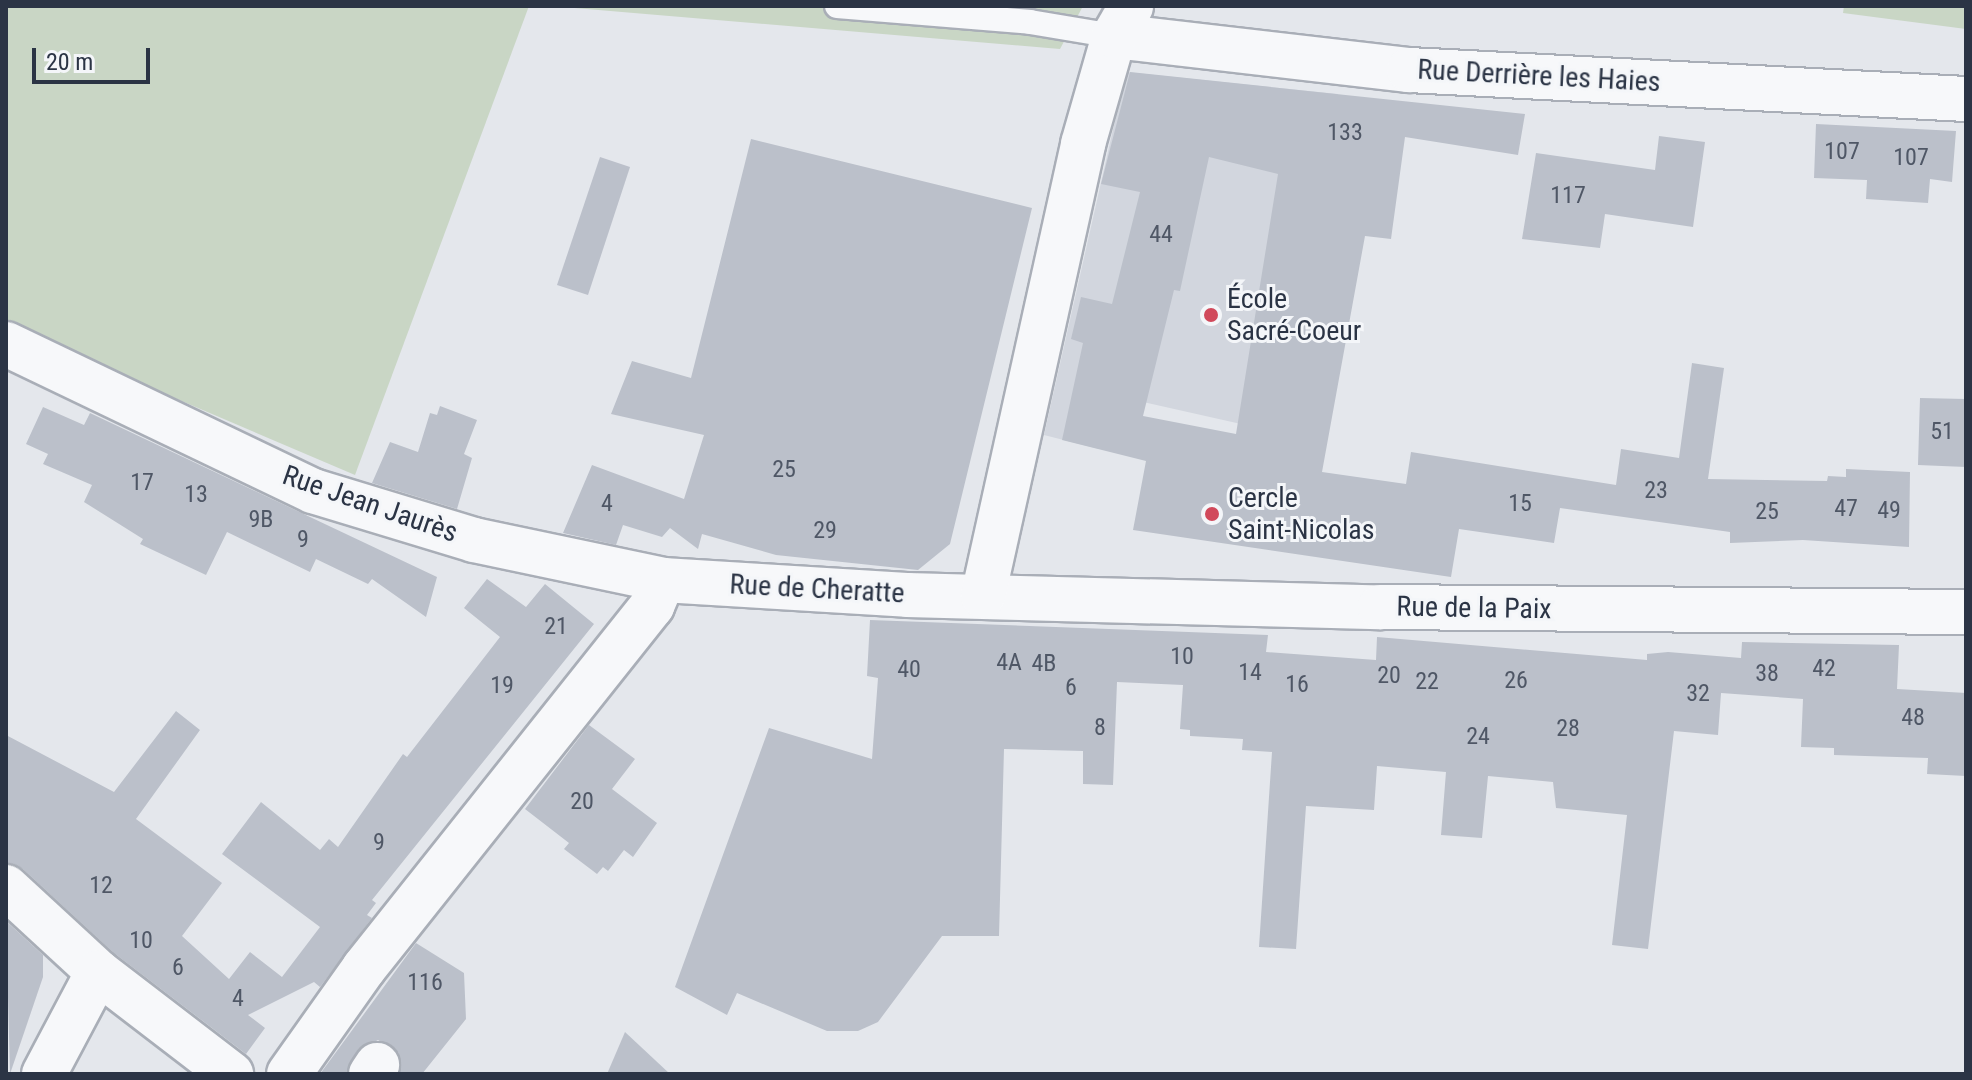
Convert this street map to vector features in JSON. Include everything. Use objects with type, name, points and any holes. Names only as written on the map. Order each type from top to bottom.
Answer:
[{"type":"street","name":"Rue Derrière les Haies","points":[[1122,21],[1409,70],[1966,99]]},
{"type":"street","points":[[983,596],[1083,144],[1122,21]]},
{"type":"street","name":"Rue Jean Jaurès","points":[[6,344],[313,491],[474,540],[663,580]]},
{"type":"street","points":[[289,1074],[364,968],[652,606],[663,580]]},
{"type":"street","name":"Rue de Cheratte","points":[[663,580],[983,596]]},
{"type":"street","name":"Rue de la Paix","points":[[983,596],[1380,607],[1966,612]]},
{"type":"street","points":[[6,887],[98,972],[231,1074]]},
{"type":"street","points":[[44,1074],[98,972]]},
{"type":"lane","points":[[837,6],[1030,22],[1122,21]]},
{"type":"shaded area","name":"École Sacré-Coeur","points":[[1126,72],[1338,94],[1326,183],[1241,424],[1112,395],[1099,449],[1044,435]]},
{"type":"green space","points":[[6,6],[529,6],[355,475],[6,326]]},
{"type":"green space","points":[[551,6],[1083,6],[1060,49]]},
{"type":"green space","points":[[1844,6],[1966,6],[1966,29],[1843,13]]},
{"type":"building","points":[[1130,72],[1525,114],[1518,155],[1405,137],[1391,239],[1365,236],[1322,472],[1406,484],[1411,452],[1616,485],[1621,449],[1679,458],[1692,363],[1724,368],[1708,479],[1827,481],[1828,476],[1846,477],[1846,469],[1910,472],[1909,547],[1803,540],[1730,543],[1730,532],[1560,508],[1554,543],[1459,529],[1451,577],[1133,530],[1146,461],[1062,440],[1083,343],[1071,339],[1081,297],[1112,304],[1140,192],[1101,184]],"holes":[[[1209,157],[1278,174],[1236,434],[1143,416],[1174,290],[1180,291]]]},
{"type":"building","points":[[1816,124],[1956,131],[1952,182],[1930,179],[1928,203],[1866,199],[1867,180],[1814,178]]},
{"type":"building","points":[[1659,136],[1705,142],[1693,227],[1605,214],[1600,248],[1522,239],[1536,153],[1655,170]]},
{"type":"building","points":[[751,139],[1032,208],[950,544],[918,570],[776,555],[702,534],[698,549],[670,528],[662,537],[623,525],[616,545],[563,533],[592,465],[684,499],[704,435],[611,414],[632,361],[691,378]]},
{"type":"building","points":[[600,157],[630,167],[588,295],[557,285]]},
{"type":"building","points":[[1920,398],[1966,399],[1966,467],[1918,465]]},
{"type":"building","points":[[440,406],[477,420],[464,454],[472,458],[457,509],[372,483],[390,442],[418,452],[430,413],[437,415]]},
{"type":"building","points":[[43,407],[84,425],[90,413],[437,577],[426,617],[372,579],[368,584],[316,559],[310,572],[227,532],[206,575],[140,544],[143,539],[84,502],[92,485],[43,464],[48,454],[26,444]]},
{"type":"building","points":[[487,579],[526,607],[545,584],[594,624],[372,900],[376,903],[367,915],[372,918],[320,987],[314,982],[248,1015],[265,1028],[246,1054],[114,953],[23,869],[6,863],[6,735],[114,792],[176,711],[200,730],[136,819],[222,883],[182,936],[229,979],[250,952],[282,977],[320,927],[222,854],[261,802],[320,850],[329,839],[338,847],[403,754],[407,757],[500,637],[464,608]]},
{"type":"building","points":[[870,620],[1268,635],[1266,652],[1376,660],[1377,637],[1647,660],[1647,654],[1668,652],[1741,658],[1742,642],[1899,645],[1897,689],[1966,693],[1966,776],[1927,774],[1928,758],[1834,755],[1834,748],[1801,747],[1803,699],[1721,693],[1718,735],[1674,731],[1648,949],[1612,945],[1627,815],[1556,808],[1553,782],[1488,776],[1482,838],[1441,835],[1446,772],[1377,766],[1374,810],[1306,806],[1296,949],[1259,947],[1272,752],[1242,750],[1243,739],[1190,736],[1190,730],[1180,729],[1183,685],[1117,682],[1113,785],[1083,784],[1083,751],[1004,749],[999,936],[942,936],[878,1022],[858,1031],[827,1031],[737,993],[727,1015],[675,987],[769,728],[872,759],[878,678],[867,676]]},
{"type":"building","points":[[589,725],[635,759],[612,789],[657,823],[633,857],[624,850],[608,871],[603,867],[597,874],[564,849],[569,843],[525,809]]},
{"type":"building","points":[[6,921],[43,955],[43,977],[10,1074]]},
{"type":"building","points":[[416,943],[464,973],[466,1019],[422,1074],[400,1074],[399,1053],[378,1040],[357,1051],[346,1074],[320,1074]]},
{"type":"building","points":[[625,1032],[670,1074],[607,1074]]},
{"type":"place","name":"École Sacré-Coeur","points":[[1211,315]]},
{"type":"place","name":"Cercle Saint-Nicolas","points":[[1212,514]]}]
